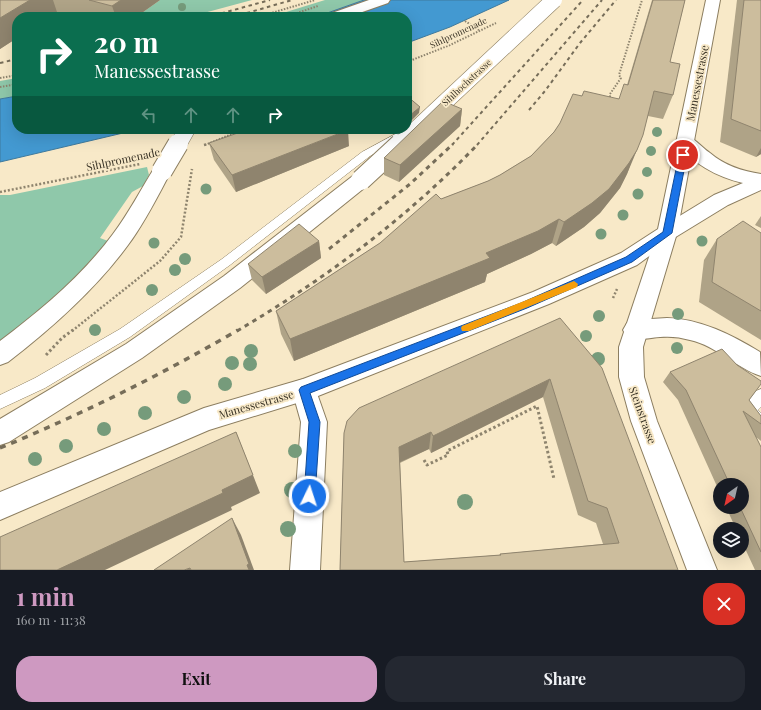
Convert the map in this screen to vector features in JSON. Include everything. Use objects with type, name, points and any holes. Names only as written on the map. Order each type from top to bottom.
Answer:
[{"type":"main road","points":[[348,12],[383,0]]},
{"type":"main road","name":"Sihlhochstrasse","points":[[412,132],[554,0]]},
{"type":"main road","name":"Manessestrasse","points":[[0,506],[204,420],[304,390],[541,298],[629,259],[667,233],[713,0]]},
{"type":"main road","points":[[0,355],[40,324],[86,280],[121,239],[137,214],[154,167],[183,134]]},
{"type":"main road","name":"Sihlhochstrasse","points":[[0,433],[134,350],[219,291],[361,180],[410,134]]},
{"type":"main road","points":[[685,142],[719,169],[741,177],[761,180]]},
{"type":"main road","points":[[667,233],[722,200],[761,183]]},
{"type":"main road","name":"Steinstrasse","points":[[667,233],[630,346],[629,362],[634,393],[702,570]]},
{"type":"main road","points":[[635,330],[678,328],[703,334],[722,342],[761,366]]},
{"type":"main road","points":[[304,390],[314,422],[305,570]]},
{"type":"lane","points":[[412,126],[452,102]]},
{"type":"lane","points":[[0,402],[40,382],[126,333],[226,262],[366,154],[399,134]]},
{"type":"lane","points":[[761,396],[749,410],[761,424]]},
{"type":"path","points":[[275,12],[315,0]]},
{"type":"path","points":[[609,104],[610,94],[620,78],[619,75],[642,0]]},
{"type":"path","points":[[300,12],[322,5]]},
{"type":"path","points":[[465,21],[480,30]]},
{"type":"path","name":"Sihlpromenade","points":[[412,60],[450,45],[500,21]]},
{"type":"path","points":[[0,78],[12,76]]},
{"type":"path","points":[[0,87],[12,85]]},
{"type":"path","points":[[199,148],[208,142],[230,134]]},
{"type":"path","points":[[40,382],[35,366],[62,338],[160,261],[181,237],[192,166]]},
{"type":"path","name":"Sihlpromenade","points":[[0,192],[154,167]]},
{"type":"path","points":[[424,460],[427,465],[448,455],[447,451],[537,406],[554,479]]},
{"type":"green space","points":[[160,0],[252,0],[208,12],[143,12]]},
{"type":"green space","points":[[325,0],[364,0],[330,12],[286,12]]},
{"type":"green space","points":[[12,79],[12,97],[0,99],[0,81]]},
{"type":"green space","points":[[147,167],[149,175],[143,186],[132,192],[100,238],[108,241],[66,288],[0,345],[0,195],[10,195]]},
{"type":"water","points":[[364,0],[509,0],[450,27],[412,41],[412,12],[330,12]]},
{"type":"water","points":[[12,97],[12,134],[119,134],[0,162],[0,99]]},
{"type":"building","points":[[0,0],[30,0],[0,18]]},
{"type":"building","points":[[89,0],[121,0],[112,6]]},
{"type":"building","points":[[653,0],[685,0],[670,62],[680,64],[673,95],[654,91],[643,135],[637,150],[609,189],[592,203],[564,222],[559,219],[538,231],[486,253],[490,258],[290,339],[276,311],[380,243],[436,194],[441,199],[488,181],[531,156],[554,132],[560,123],[573,94],[582,96],[584,91],[619,99],[624,84],[628,85]]},
{"type":"building","points":[[744,0],[761,0],[761,131],[731,119]]},
{"type":"building","points":[[412,100],[420,107],[412,114]]},
{"type":"building","points":[[443,101],[462,109],[400,165],[384,158],[409,134],[412,134],[412,131]]},
{"type":"building","points":[[235,134],[338,134],[232,175],[209,143]]},
{"type":"building","points":[[743,221],[761,233],[761,311],[712,282],[717,239]]},
{"type":"building","points":[[299,224],[319,241],[262,277],[248,264]]},
{"type":"building","points":[[560,318],[602,368],[678,570],[340,570],[344,433],[347,421],[359,408]],"holes":[[[550,379],[588,501],[607,508],[619,543],[500,554],[501,555],[404,562],[399,447],[431,432],[433,436]]]},
{"type":"building","points":[[722,349],[737,365],[761,381],[761,384],[749,400],[761,416],[761,424],[743,411],[761,447],[761,552],[749,526],[749,522],[747,522],[743,514],[749,514],[749,478],[727,478],[686,390],[670,372]]},
{"type":"building","points":[[236,432],[253,475],[222,490],[223,493],[57,570],[0,570],[0,537]]},
{"type":"building","points":[[232,518],[249,564],[247,565],[249,570],[191,570],[190,568],[184,570],[154,570]]},
{"type":"railway","points":[[226,12],[270,0]]},
{"type":"railway","points":[[250,12],[292,0]]},
{"type":"railway","points":[[452,145],[583,0]]},
{"type":"railway","points":[[477,145],[602,0]]},
{"type":"railway","points":[[529,110],[545,91],[580,43],[616,0]]},
{"type":"railway","points":[[0,63],[12,60]]},
{"type":"railway","points":[[329,249],[410,184],[452,145]]},
{"type":"railway","points":[[237,331],[302,290],[364,246],[423,197],[477,145]]},
{"type":"railway","points":[[0,448],[61,422],[121,393],[180,363],[238,330]]},
{"type":"slow traffic","points":[[466,328],[574,284]]},
{"type":"route","points":[[309,496],[314,422],[304,390],[485,321],[591,277],[629,259],[667,233],[679,181],[683,155]]}]
